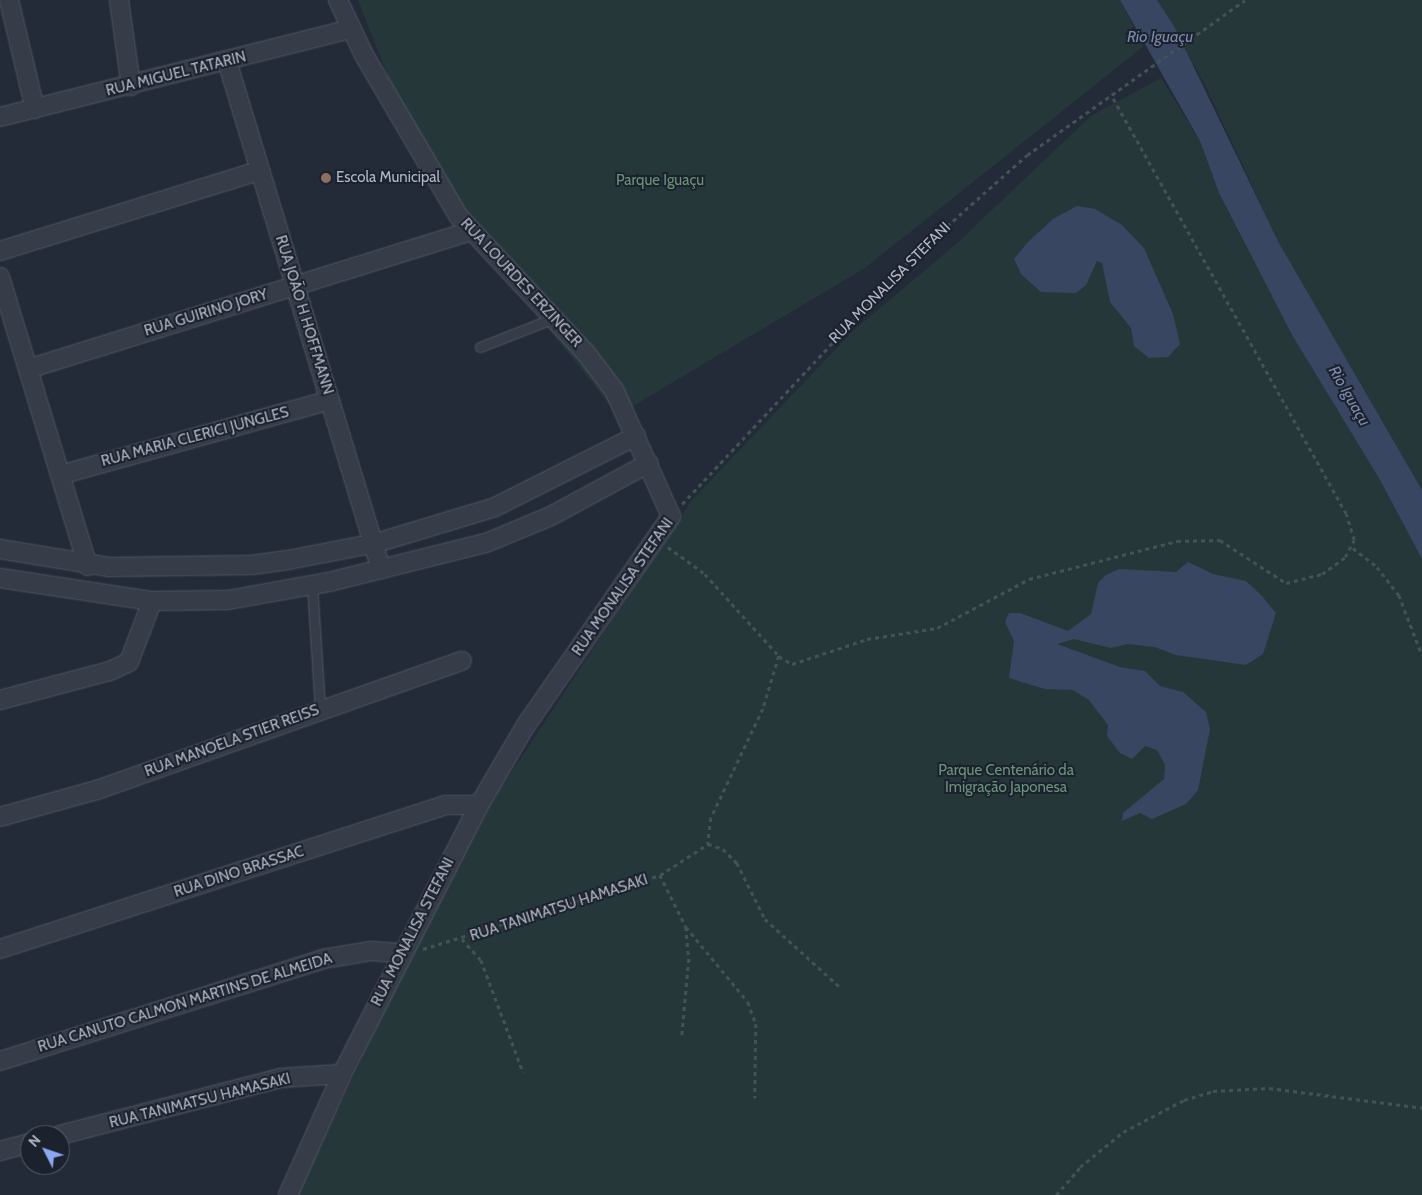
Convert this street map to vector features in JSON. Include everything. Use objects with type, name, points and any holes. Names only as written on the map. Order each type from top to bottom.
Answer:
[{"type":"street","points":[[9,0],[35,109]]},
{"type":"street","points":[[119,0],[131,86]]},
{"type":"street","name":"RUA LOURDES ERZINGER","points":[[338,0],[351,30],[470,231],[554,318],[614,390],[671,516]]},
{"type":"street","name":"RUA MIGUEL TATARIN","points":[[0,117],[351,30]]},
{"type":"street","name":"RUA JOÃO H HOFFMANN","points":[[227,61],[294,286],[376,543],[381,569]]},
{"type":"street","points":[[0,251],[260,171]]},
{"type":"street","name":"RUA GUIRINO JORY","points":[[28,369],[470,231]]},
{"type":"street","points":[[0,277],[88,566]]},
{"type":"street","name":"RUA MARIA CLERICI JUNGLES","points":[[60,475],[330,400]]},
{"type":"street","points":[[0,548],[88,566],[252,565],[376,543],[495,507],[636,436]]},
{"type":"street","points":[[0,578],[25,585],[152,601],[228,600],[312,585],[486,543],[551,516],[649,464]]},
{"type":"street","name":"RUA MONALISA STEFANI","points":[[288,1195],[342,1074],[479,805],[526,725],[658,540],[671,516]]},
{"type":"street","points":[[0,592],[25,585]]},
{"type":"street","points":[[0,700],[110,671],[129,662],[152,601]]},
{"type":"street","name":"RUA MANOELA STIER REISS","points":[[0,817],[97,790],[320,709],[462,661]]},
{"type":"street","name":"RUA DINO BRASSAC","points":[[0,949],[446,805],[479,805]]},
{"type":"street","name":"RUA CANUTO CALMON MARTINS DE ALMEIDA","points":[[0,1061],[323,958],[371,952],[402,953]]},
{"type":"street","name":"RUA TANIMATSU HAMASAKI","points":[[70,1132],[280,1078],[342,1074]]},
{"type":"street","points":[[0,1151],[20,1146]]},
{"type":"lane","points":[[480,347],[554,318]]},
{"type":"lane","points":[[312,585],[320,709]]},
{"type":"path","name":"RUA MONALISA STEFANI","points":[[671,516],[911,258],[1027,155],[1111,96],[1207,23],[1245,0]]},
{"type":"path","points":[[658,540],[705,574],[739,606],[779,656],[802,664],[867,639],[937,628],[1029,579],[1177,541],[1220,540],[1286,583],[1322,574],[1352,547],[1352,530],[1346,514],[1111,96]]},
{"type":"path","points":[[1352,547],[1377,567],[1399,595],[1422,655]]},
{"type":"path","points":[[779,656],[763,709],[711,818],[708,844],[723,849],[737,863],[765,919],[840,987]]},
{"type":"path","name":"RUA TANIMATSU HAMASAKI","points":[[402,953],[462,939],[660,875],[708,844]]},
{"type":"path","points":[[660,875],[686,927],[748,1002],[756,1024],[755,1098]]},
{"type":"path","points":[[682,1036],[689,959],[686,927]]},
{"type":"path","points":[[462,939],[481,960],[523,1072]]},
{"type":"path","points":[[1056,1195],[1080,1167],[1123,1132],[1184,1100],[1213,1091],[1269,1088],[1422,1108]]},
{"type":"green space","name":"Parque Iguaçu","points":[[358,0],[1120,0],[1144,46],[865,268],[618,415],[475,238],[406,122]]},
{"type":"green space","points":[[1157,0],[1422,0],[1422,490],[1279,243],[1204,83]]},
{"type":"green space","name":"Parque Centenário da Imigração Japonesa","points":[[1161,78],[1200,141],[1219,193],[1292,335],[1380,480],[1422,559],[1422,1195],[297,1195],[419,938],[493,800],[691,501],[854,330],[956,244],[1091,116]]},
{"type":"water","name":"Rio Iguaçu","points":[[1120,0],[1157,0],[1174,26],[1279,243],[1422,490],[1422,559],[1380,480],[1292,335],[1219,193],[1200,141]]},
{"type":"water","points":[[1077,206],[1095,209],[1122,225],[1144,248],[1173,314],[1180,344],[1168,357],[1149,358],[1134,346],[1131,328],[1110,302],[1102,263],[1097,261],[1086,285],[1076,293],[1041,292],[1021,274],[1014,259],[1027,243],[1053,219]]},
{"type":"water","points":[[1188,562],[1213,574],[1246,581],[1276,613],[1263,654],[1246,665],[1176,655],[1155,647],[1127,644],[1111,648],[1074,639],[1057,644],[1120,667],[1145,671],[1160,686],[1183,692],[1206,712],[1210,729],[1198,790],[1186,804],[1152,819],[1140,813],[1122,821],[1123,813],[1164,779],[1165,765],[1157,750],[1145,746],[1132,759],[1120,753],[1107,736],[1108,725],[1089,700],[1073,690],[1045,689],[1009,678],[1014,641],[1005,622],[1009,613],[1020,613],[1068,631],[1091,614],[1098,583],[1106,575],[1119,569],[1176,572]]},
{"type":"place","name":"Escola Municipal","points":[[326,178]]}]
